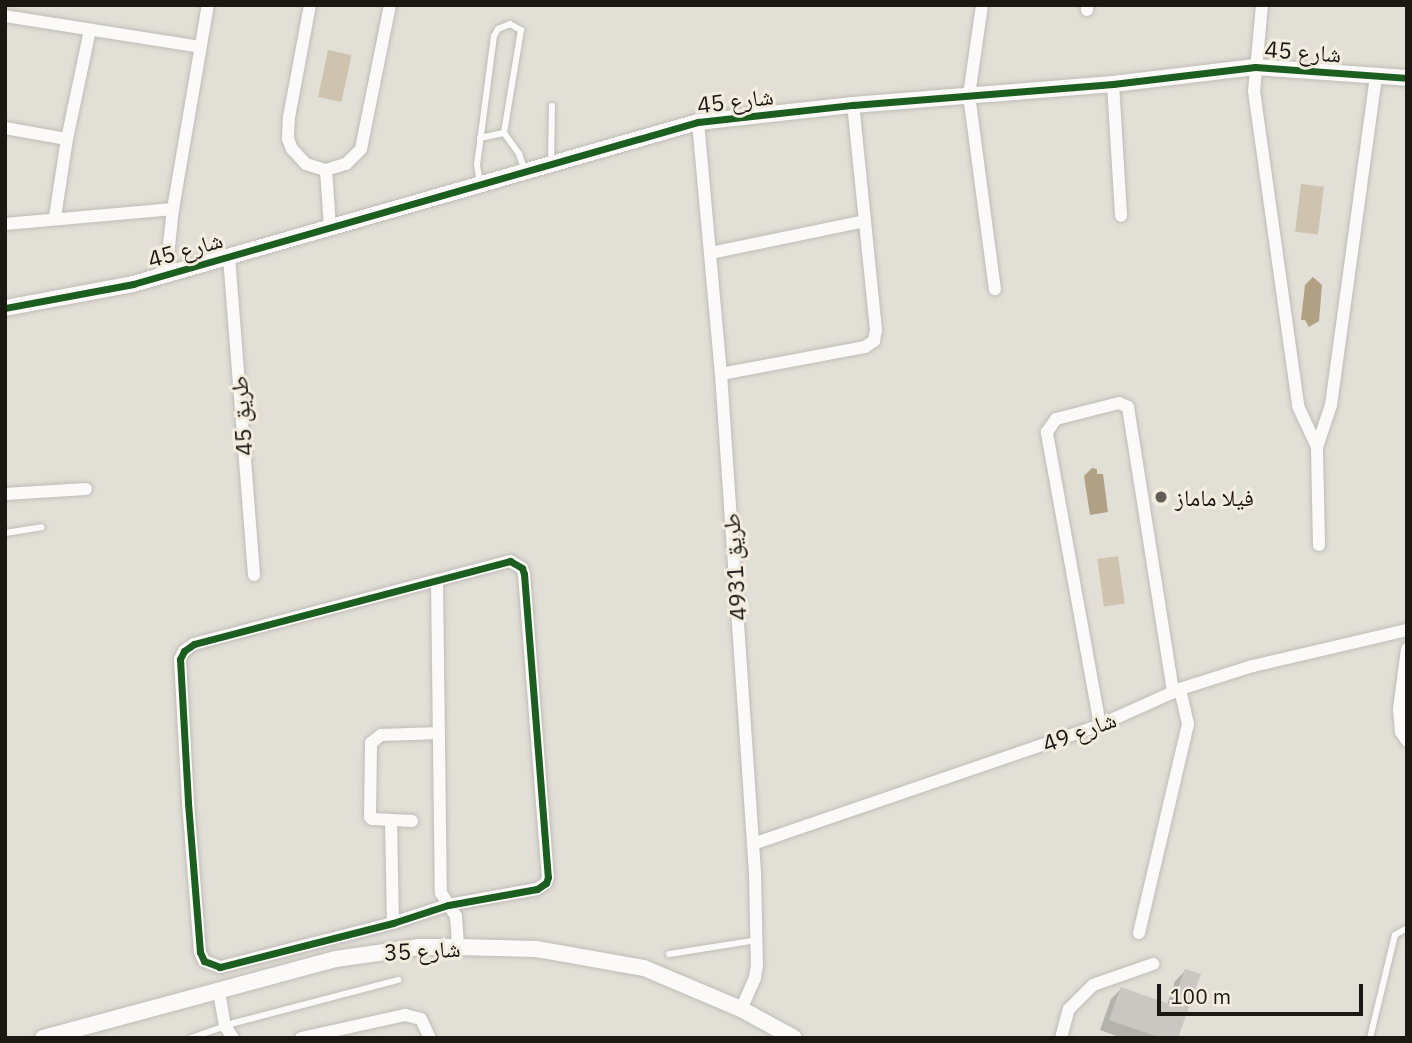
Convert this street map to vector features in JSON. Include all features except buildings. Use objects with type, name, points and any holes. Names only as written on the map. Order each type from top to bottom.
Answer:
[{"type":"street","points":[[166,274],[173,209],[208,5]]},
{"type":"street","points":[[310,5],[289,117],[288,139],[298,157],[306,164],[326,170],[346,164],[361,149],[390,5]]},
{"type":"street","points":[[982,5],[969,95],[995,289]]},
{"type":"street","points":[[1262,5],[1254,91],[1298,406],[1317,447]]},
{"type":"street","points":[[5,16],[201,47]]},
{"type":"street","points":[[55,217],[66,139],[90,30]]},
{"type":"street","name":"شارع 45","points":[[5,308],[117,287],[166,274],[698,122],[853,105],[1113,84],[1255,66],[1407,78]]},
{"type":"street","points":[[1319,545],[1317,447],[1331,405],[1376,76]]},
{"type":"street","points":[[1113,84],[1121,216]]},
{"type":"street","points":[[721,374],[865,347],[874,341],[876,330],[853,105]]},
{"type":"street","name":"طريق 4931","points":[[698,122],[721,374],[753,844],[757,940],[755,978],[741,1009]]},
{"type":"street","points":[[5,128],[66,139]]},
{"type":"street","points":[[326,170],[330,227]]},
{"type":"street","points":[[5,224],[55,217],[173,209]]},
{"type":"street","points":[[711,253],[864,221]]},
{"type":"street","name":"طريق 45","points":[[229,257],[254,575]]},
{"type":"street","points":[[1100,725],[1047,432],[1056,419],[1119,403],[1128,407],[1176,691],[1188,724],[1139,933]]},
{"type":"street","points":[[5,494],[86,489]]},
{"type":"street","points":[[510,561],[522,568],[548,877],[537,889],[448,905],[393,923],[220,967],[204,961],[200,952],[189,816],[180,659],[184,651],[194,644],[510,561]]},
{"type":"street","points":[[437,580],[441,893],[456,916],[458,947]]},
{"type":"street","name":"شارع 49","points":[[753,844],[1100,725],[1176,691],[1253,666],[1407,631]]},
{"type":"street","points":[[1407,649],[1399,709],[1401,732],[1407,741]]},
{"type":"street","points":[[412,821],[370,817],[371,743],[381,735],[439,733]]},
{"type":"street","points":[[391,820],[393,923]]},
{"type":"street","name":"شارع 35","points":[[43,1038],[336,959],[419,947],[458,947],[536,949],[644,968],[741,1009],[794,1038]]},
{"type":"street","points":[[1061,1038],[1069,1009],[1093,985],[1153,964]]},
{"type":"street","points":[[219,992],[223,1032],[233,1038]]},
{"type":"street","points":[[301,1038],[405,1015],[421,1020],[430,1038]]},
{"type":"lane","points":[[480,184],[477,165],[494,36],[498,29],[510,24],[521,30],[504,133],[519,154],[526,173]]},
{"type":"lane","points":[[551,165],[552,106]]},
{"type":"lane","points":[[480,138],[504,133]]},
{"type":"lane","points":[[5,533],[43,527]]},
{"type":"lane","points":[[1370,1038],[1395,935],[1407,928]]},
{"type":"lane","points":[[669,954],[757,940]]},
{"type":"lane","points":[[191,1038],[223,1032],[398,980]]},
{"type":"shaded area","points":[[328,50],[351,55],[341,102],[318,97]]},
{"type":"shaded area","points":[[1301,184],[1324,187],[1318,234],[1295,232]]},
{"type":"shaded area","points":[[1313,277],[1322,285],[1319,321],[1309,327],[1305,320],[1301,320],[1305,285]]},
{"type":"shaded area","points":[[1092,468],[1097,469],[1097,474],[1103,474],[1108,512],[1090,515],[1084,476]]},
{"type":"shaded area","points":[[1118,556],[1125,604],[1104,606],[1097,559]]},
{"type":"cycle path","points":[[5,308],[133,284],[698,122],[853,105],[1113,84],[1255,67],[1407,78]]},
{"type":"cycle path","points":[[510,561],[522,568],[524,574],[548,877],[546,883],[537,889],[448,905],[393,923],[220,967],[204,961],[200,952],[188,802],[180,659],[184,651],[194,644],[510,561]]},
{"type":"place","name":"فيلا ماماز","points":[[1161,497]]}]
